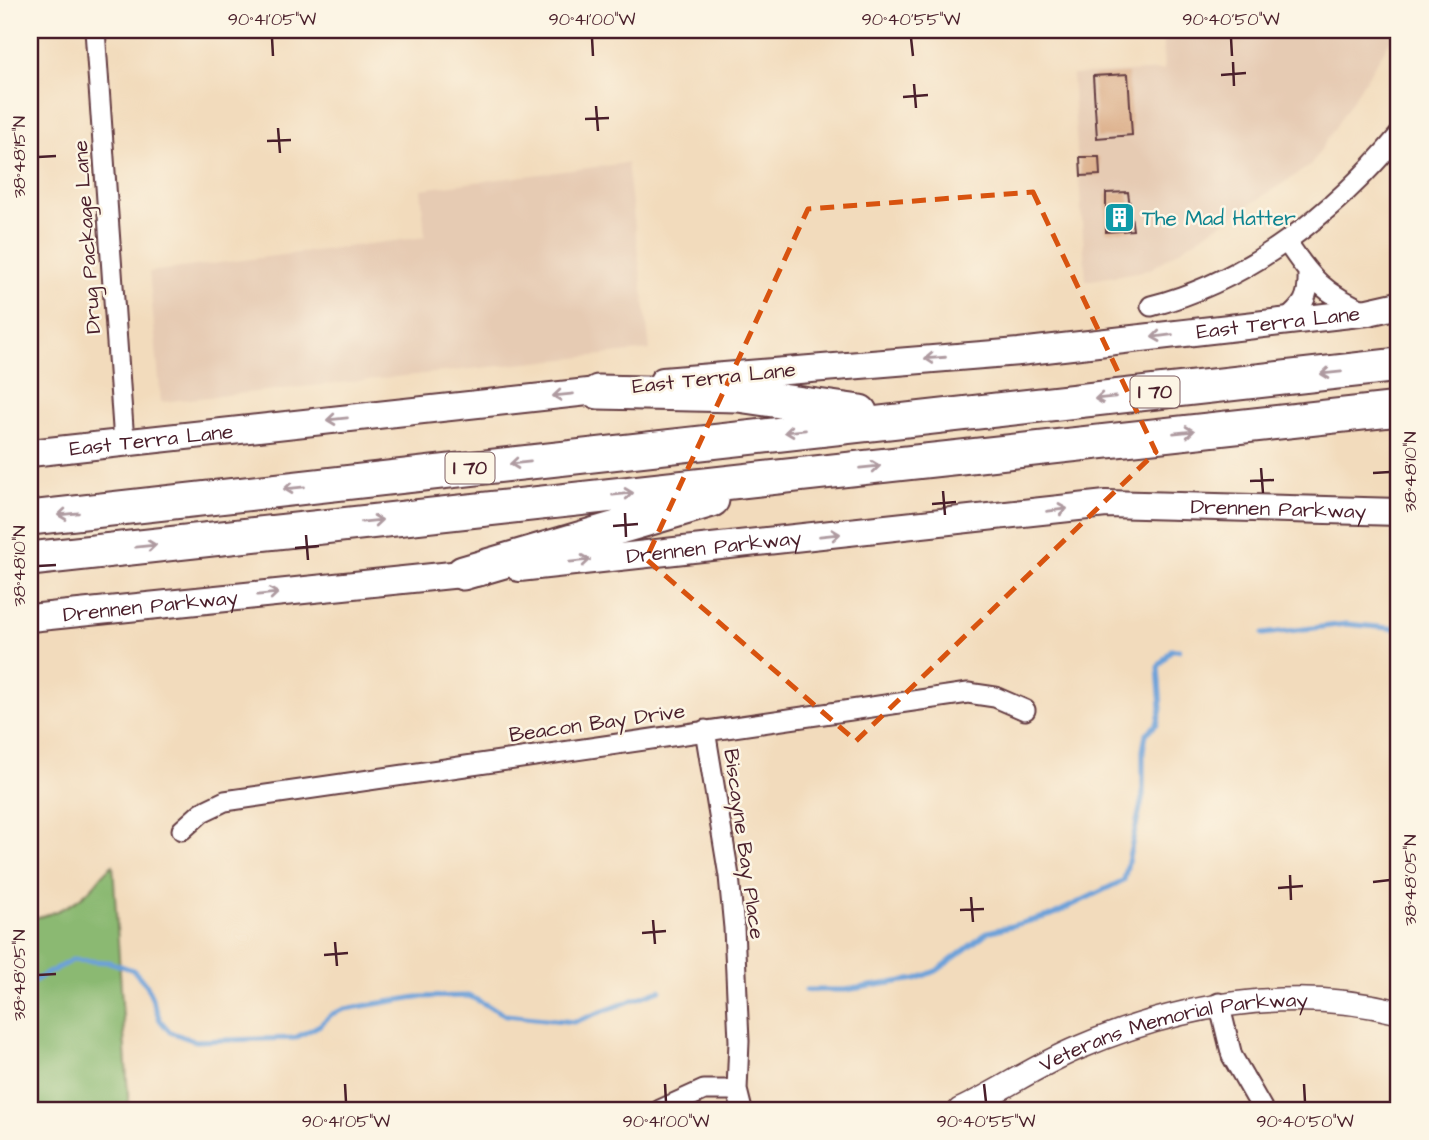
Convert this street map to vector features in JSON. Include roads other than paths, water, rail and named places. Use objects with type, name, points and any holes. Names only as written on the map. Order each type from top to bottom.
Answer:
[{"type":"highway","name":"I 70","points":[[30,518],[1399,365]]},
{"type":"highway","points":[[598,392],[738,395],[911,418]]},
{"type":"highway","name":"I 70","points":[[30,559],[1399,409]]},
{"type":"highway","points":[[463,573],[802,474]]},
{"type":"main road","name":"East Terra Lane","points":[[30,453],[598,392],[678,379],[1019,352],[1368,312],[1399,305]]},
{"type":"main road","name":"Drennen Parkway","points":[[30,618],[1106,504],[1399,512]]},
{"type":"street","name":"Drug Package Lane","points":[[94,30],[124,442]]},
{"type":"street","points":[[1151,306],[1199,290],[1287,242],[1362,175],[1399,135]]},
{"type":"street","points":[[1287,242],[1308,275],[1335,298],[1368,312]]},
{"type":"street","points":[[1284,321],[1304,306],[1309,295],[1308,275]]},
{"type":"street","name":"Beacon Bay Drive","points":[[183,830],[202,812],[225,801],[705,730],[968,694],[995,697],[1025,710]]},
{"type":"street","name":"Biscayne Bay Place","points":[[705,730],[729,876],[737,1006],[737,1090],[742,1110]]},
{"type":"street","name":"Veterans Memorial Parkway","points":[[960,1110],[1076,1049],[1146,1023],[1219,1003],[1314,999],[1399,1012]]},
{"type":"street","points":[[1219,1003],[1232,1056],[1263,1110]]},
{"type":"street","points":[[660,1110],[704,1090],[737,1090]]},
{"type":"waterway","points":[[1263,634],[1346,624],[1399,629]]},
{"type":"waterway","points":[[806,990],[845,990],[916,979],[938,970],[988,932],[1052,915],[1124,880],[1143,795],[1143,750],[1146,734],[1157,724],[1161,709],[1158,667],[1171,650],[1179,650]]},
{"type":"waterway","points":[[30,983],[72,960],[109,962],[133,970],[147,985],[160,1020],[170,1032],[195,1041],[295,1038],[320,1025],[332,1014],[345,1009],[417,997],[469,996],[506,1015],[574,1022],[660,990]]},
{"type":"place","name":"The Mad Hatter","points":[[1119,218]]}]
